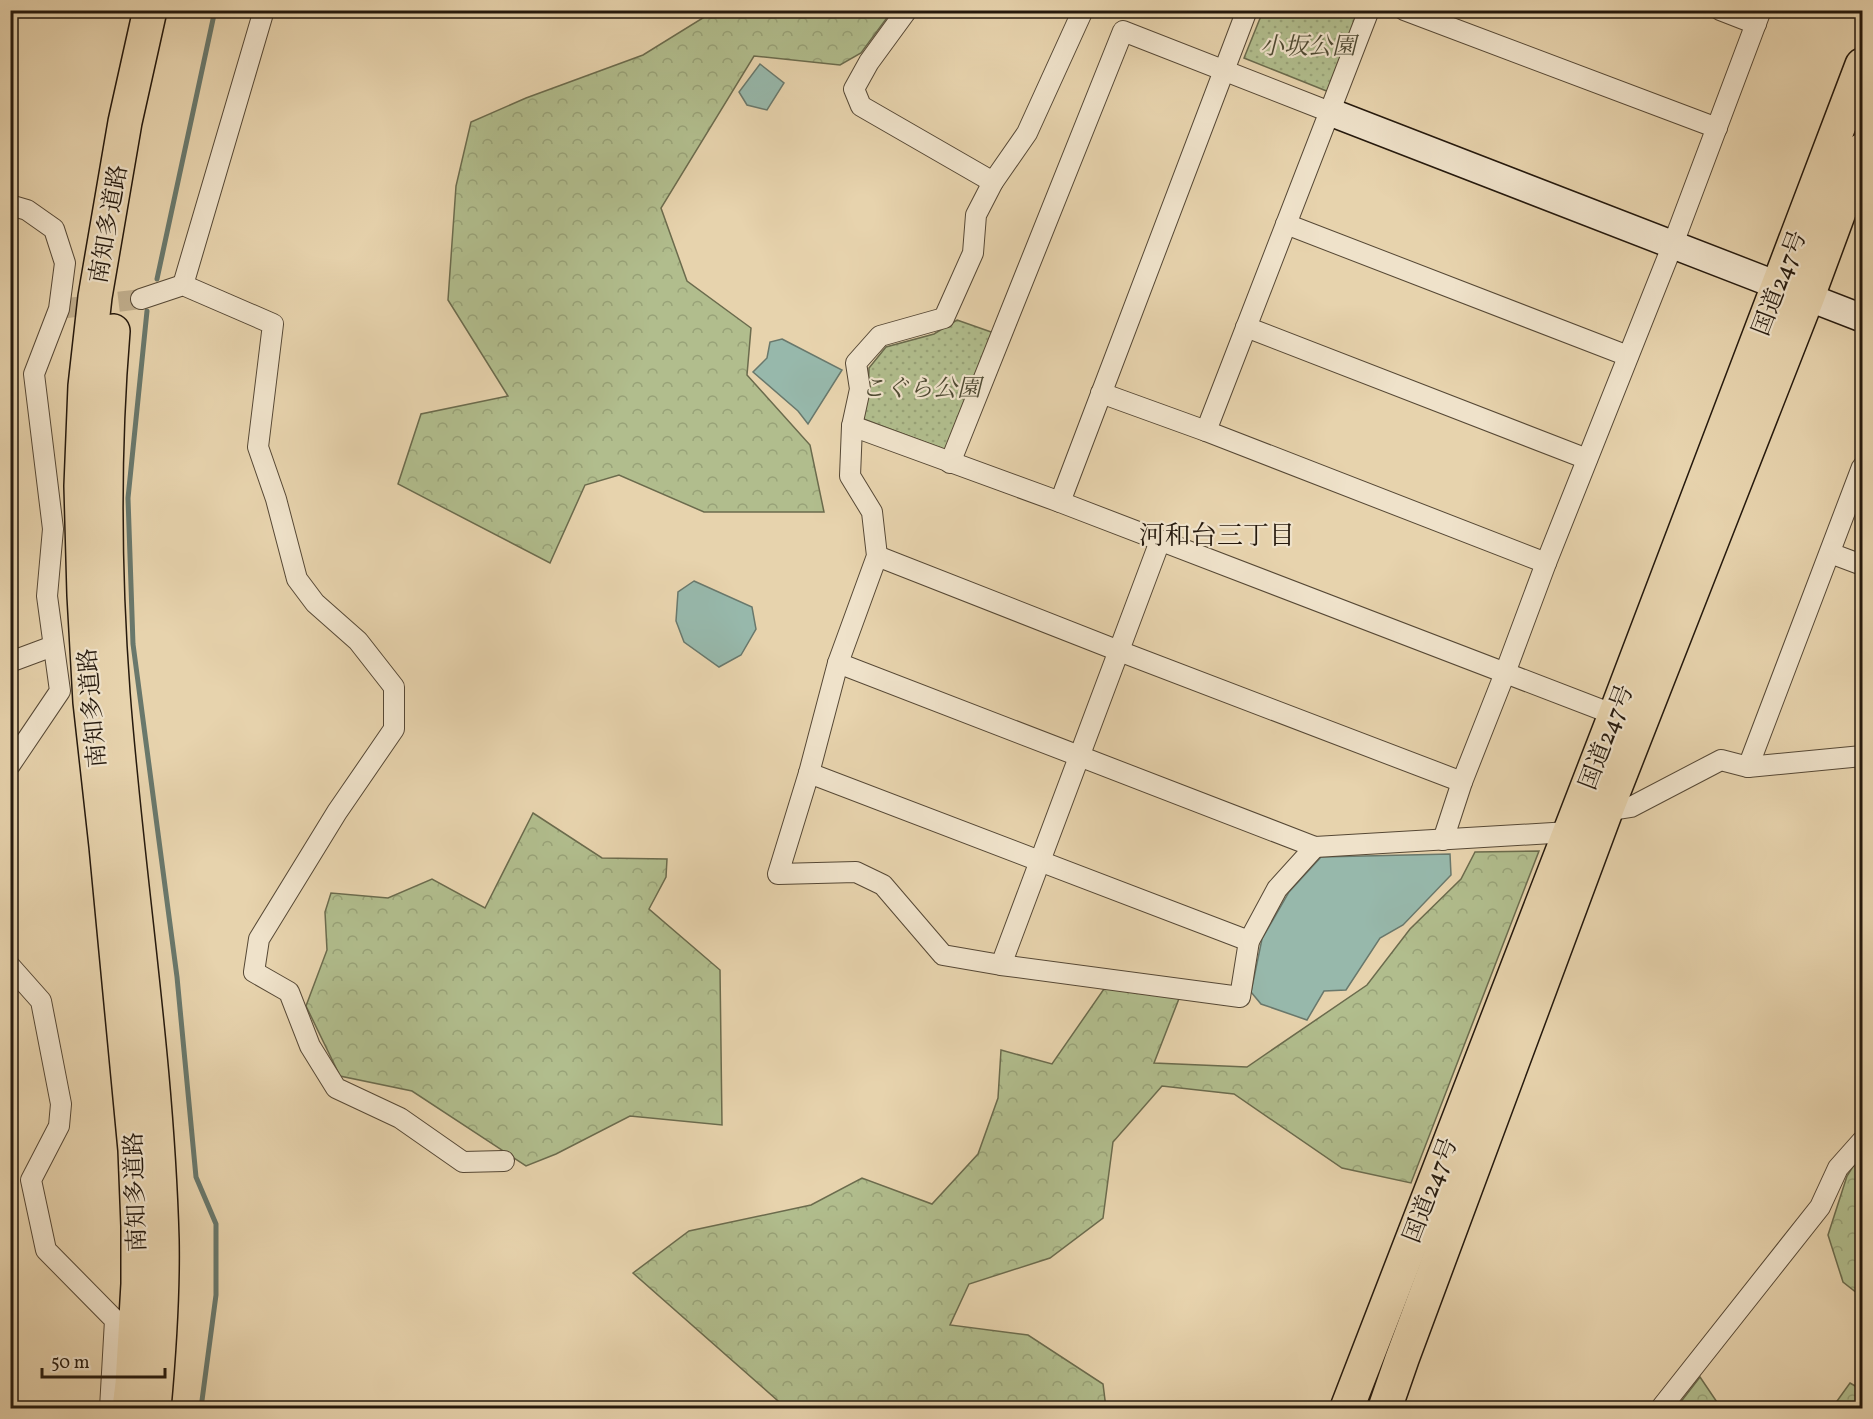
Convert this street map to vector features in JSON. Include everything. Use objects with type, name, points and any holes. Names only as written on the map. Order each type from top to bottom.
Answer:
[{"type":"highway","name":"南知多道路","points":[[129,1408],[138,1284],[135,1150],[90,702],[81,486],[85,386],[95,297],[125,122],[150,10]]},
{"type":"highway","name":"南知多道路","points":[[154,1408],[159,1343],[162,1243],[157,1139],[151,1048],[113,694],[105,488],[108,390],[118,287],[131,201],[148,113],[172,10]]},
{"type":"highway","name":"国道247号","points":[[1347,1408],[1350,1395],[1615,715],[1863,65]]},
{"type":"highway","name":"国道247号","points":[[1386,1408],[1402,1359],[1606,811],[1863,150]]},
{"type":"street","points":[[183,285],[264,10]]},
{"type":"street","points":[[907,10],[869,62],[854,89],[861,106],[993,182]]},
{"type":"street","points":[[1083,10],[1027,133],[993,182],[976,215],[973,252],[944,318],[880,336],[856,363],[860,389],[852,426],[850,476],[872,512],[877,556],[838,663],[809,773],[778,874],[856,872],[883,885],[943,955],[1240,997],[1249,941],[1277,889],[1315,847]]},
{"type":"street","points":[[1060,502],[1247,10]]},
{"type":"street","points":[[1206,431],[1369,10]]},
{"type":"street","points":[[1404,10],[1717,128]]},
{"type":"street","points":[[1443,840],[1462,782],[1546,563],[1673,243],[1759,17],[1720,10]]},
{"type":"street","points":[[950,463],[1123,31],[1863,318]]},
{"type":"street","points":[[10,205],[27,210],[54,229],[65,263],[59,309],[34,374],[53,529],[47,596],[60,691],[10,765]]},
{"type":"street","points":[[1286,224],[1628,356]]},
{"type":"street","points":[[141,299],[183,285],[273,324],[258,447],[276,499],[297,579],[315,603],[358,641],[394,687],[394,729],[337,812],[259,939],[254,972],[289,992],[310,1046],[336,1088],[400,1118],[463,1162],[504,1161]]},
{"type":"street","points":[[1246,327],[1587,459]]},
{"type":"street","points":[[1101,393],[1206,431],[1546,563]]},
{"type":"street","points":[[852,426],[1060,502],[1615,715]]},
{"type":"street","points":[[1748,767],[1863,467]]},
{"type":"street","points":[[1001,965],[1160,541]]},
{"type":"street","points":[[1830,553],[1863,565]]},
{"type":"street","points":[[877,556],[1462,782]]},
{"type":"street","points":[[10,662],[53,646]]},
{"type":"street","points":[[838,663],[1315,847],[1569,832]]},
{"type":"street","points":[[1606,811],[1631,807],[1721,760],[1748,767],[1863,756]]},
{"type":"street","points":[[809,773],[1249,941]]},
{"type":"street","points":[[10,966],[40,1001],[62,1104],[59,1126],[31,1180],[46,1250],[115,1320],[110,1408]]},
{"type":"street","points":[[1661,1408],[1820,1207],[1838,1168],[1863,1141]]},
{"type":"green space","points":[[714,11],[892,11],[861,53],[840,65],[754,56],[661,208],[687,281],[751,328],[747,375],[810,445],[824,512],[704,512],[619,475],[585,485],[550,563],[398,484],[421,414],[508,396],[448,300],[456,186],[471,122],[526,98],[643,55]]},
{"type":"green space","name":"小坂公園","points":[[1263,11],[1362,11],[1329,92],[1244,58]]},
{"type":"green space","name":"こぐら公園","points":[[957,320],[994,333],[950,448],[943,449],[861,418],[868,397],[869,368],[886,347],[934,334]]},
{"type":"green space","points":[[533,813],[602,858],[667,859],[666,877],[649,909],[720,970],[722,1125],[630,1116],[556,1154],[526,1166],[412,1091],[340,1076],[306,1006],[327,950],[325,912],[331,893],[388,898],[432,879],[485,908]]},
{"type":"green space","points":[[1539,851],[1411,1183],[1342,1168],[1234,1094],[1162,1086],[1113,1142],[1103,1218],[1050,1258],[969,1284],[950,1325],[1028,1335],[1103,1384],[1106,1408],[971,1408],[970,1406],[966,1408],[786,1408],[633,1273],[689,1231],[811,1205],[862,1178],[932,1204],[978,1154],[998,1098],[1001,1050],[1052,1064],[1106,986],[1180,996],[1154,1063],[1247,1067],[1367,985],[1410,929],[1461,879],[1475,852]]},
{"type":"green space","points":[[1862,1152],[1862,1297],[1843,1282],[1828,1235],[1847,1176]]},
{"type":"green space","points":[[1700,1377],[1721,1408],[1676,1408]]},
{"type":"green space","points":[[1850,1383],[1862,1390],[1862,1408],[1832,1408]]},
{"type":"shaded area","points":[[760,64],[784,83],[767,110],[747,105],[739,92]]},
{"type":"shaded area","points":[[782,339],[842,370],[808,424],[798,411],[753,372],[767,358],[770,342]]},
{"type":"shaded area","points":[[694,581],[752,607],[756,629],[741,655],[719,667],[684,642],[676,621],[678,592]]},
{"type":"shaded area","points":[[1450,854],[1451,875],[1403,925],[1380,938],[1346,990],[1324,991],[1307,1020],[1261,1004],[1251,992],[1262,939],[1289,892],[1321,857]]},
{"type":"waterway","points":[[157,279],[215,10]]},
{"type":"waterway","points":[[147,311],[128,498],[133,644],[177,977],[196,1177],[216,1224],[216,1295],[201,1408]]},
{"type":"tunnel","points":[[59,309],[141,299]]},
{"type":"district","name":"河和台三丁目","points":[[1217,535]]}]
